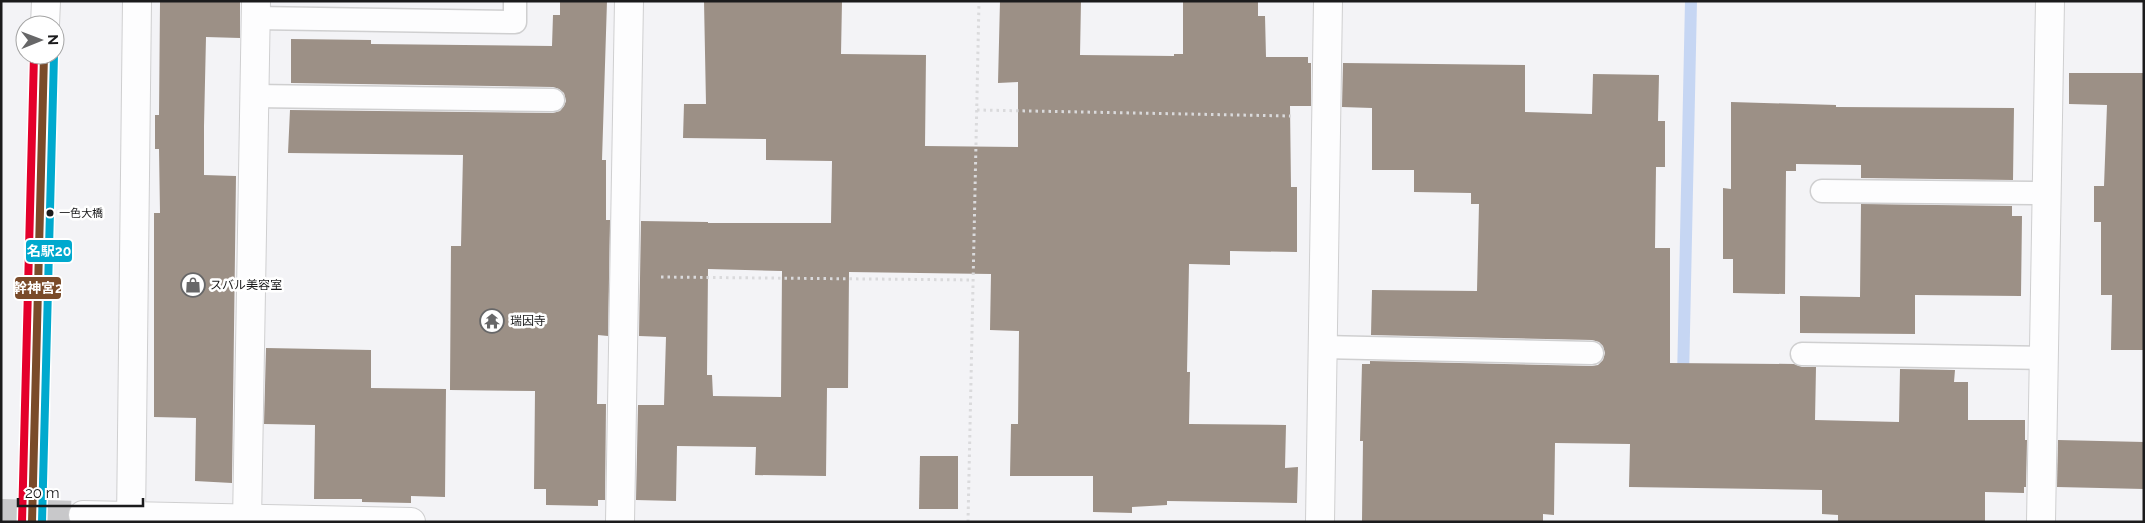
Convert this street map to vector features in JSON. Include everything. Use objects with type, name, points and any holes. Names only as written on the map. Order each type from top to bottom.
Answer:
[{"type":"main road","points":[[45,15],[46,1]]},
{"type":"main road","points":[[131,519],[137,1]]},
{"type":"main road","points":[[620,522],[629,1]]},
{"type":"main road","points":[[1320,522],[1328,1]]},
{"type":"main road","points":[[2041,522],[2050,1]]},
{"type":"main road","points":[[247,520],[256,10]]},
{"type":"main road","points":[[32,522],[44,65]]},
{"type":"main road","points":[[83,515],[131,519],[411,522]]},
{"type":"lane","points":[[256,10],[515,22],[515,1]]},
{"type":"lane","points":[[255,96],[553,100]]},
{"type":"lane","points":[[1822,191],[2047,193]]},
{"type":"lane","points":[[1322,347],[1592,354]]},
{"type":"lane","points":[[1802,354],[2044,358]]},
{"type":"path","points":[[968,522],[979,1]]},
{"type":"path","points":[[977,110],[1326,117]]},
{"type":"path","points":[[624,276],[973,280]]},
{"type":"building","points":[[560,1],[607,1],[602,160],[606,160],[606,220],[610,220],[608,336],[598,335],[597,404],[606,404],[605,500],[598,500],[598,506],[546,505],[546,489],[534,489],[535,391],[450,390],[451,246],[461,246],[463,155],[288,153],[290,110],[553,113],[560,111],[566,101],[564,93],[553,87],[291,83],[291,39],[371,40],[371,44],[552,46],[553,15],[560,15]]},
{"type":"building","points":[[704,1],[842,1],[841,54],[926,55],[925,146],[1018,147],[1018,82],[998,83],[1000,1],[1081,1],[1080,55],[1174,56],[1174,54],[1183,54],[1183,1],[1258,1],[1258,16],[1265,16],[1266,57],[1308,57],[1308,63],[1311,63],[1311,106],[1290,106],[1291,187],[1297,187],[1297,252],[1230,251],[1230,265],[1189,264],[1187,372],[1190,372],[1189,424],[1286,425],[1285,468],[1298,467],[1297,503],[1167,501],[1167,505],[1132,507],[1132,513],[1093,512],[1093,476],[1010,476],[1011,424],[1018,424],[1019,331],[990,330],[991,274],[849,272],[848,388],[827,388],[826,476],[755,475],[756,447],[677,446],[676,501],[636,500],[638,405],[664,405],[666,337],[639,336],[641,221],[831,223],[832,161],[766,160],[766,139],[683,138],[684,104],[706,104]],"holes":[[[708,269],[782,271],[781,397],[713,396],[712,375],[707,375]]]},
{"type":"building","points":[[160,2],[240,2],[240,38],[206,37],[204,126],[204,175],[236,176],[232,483],[195,481],[196,418],[154,417],[154,213],[160,213],[159,149],[155,149],[155,115],[159,115]]},
{"type":"building","points":[[1343,63],[1525,65],[1525,112],[1592,114],[1593,74],[1659,75],[1658,121],[1665,121],[1665,167],[1656,167],[1655,248],[1670,248],[1670,363],[1794,364],[1802,367],[1816,367],[1815,420],[1899,422],[1900,369],[1955,370],[1954,382],[1968,382],[1968,420],[2025,420],[2025,440],[2027,440],[2026,487],[2024,487],[2024,493],[1985,492],[1985,522],[1838,522],[1838,515],[1822,514],[1822,490],[1629,487],[1630,444],[1555,443],[1554,515],[1543,514],[1543,522],[1362,521],[1363,441],[1360,441],[1362,364],[1370,364],[1370,361],[1592,366],[1598,365],[1603,360],[1605,353],[1603,346],[1599,342],[1592,340],[1371,335],[1372,290],[1477,291],[1479,204],[1471,204],[1471,193],[1414,192],[1414,170],[1372,170],[1372,108],[1342,107]]},
{"type":"building","points":[[2069,73],[2144,73],[2144,350],[2111,350],[2112,295],[2101,295],[2101,222],[2094,222],[2094,186],[2104,186],[2107,105],[2069,104]]},
{"type":"building","points":[[1731,102],[1836,105],[1836,107],[2014,108],[2013,180],[1861,178],[1861,165],[1796,164],[1796,171],[1786,171],[1785,294],[1733,293],[1733,259],[1723,259],[1723,188],[1731,189]]},
{"type":"building","points":[[1861,204],[2012,206],[2012,216],[2022,216],[2021,296],[1915,295],[1915,334],[1800,333],[1800,296],[1860,297]]},
{"type":"building","points":[[266,348],[371,350],[371,388],[446,389],[445,497],[411,496],[411,503],[362,502],[362,499],[314,499],[315,425],[264,424]]},
{"type":"building","points":[[2058,440],[2144,442],[2144,489],[2057,487]]},
{"type":"building","points":[[920,456],[958,456],[958,509],[919,509]]},
{"type":"waterway","points":[[1683,379],[1691,1]]},
{"type":"tunnel","points":[[1,513],[83,515]]},
{"type":"transit line","points":[[22,522],[34,65]]},
{"type":"transit line","name":"幹神宮2","points":[[32,522],[44,65]]},
{"type":"transit line","name":"名駅20","points":[[42,522],[54,65]]},
{"type":"place","name":"一色大橋","points":[[50,213]]},
{"type":"place","name":"スバル美容室","points":[[193,285]]},
{"type":"place","name":"瑞因寺","points":[[492,321]]}]
